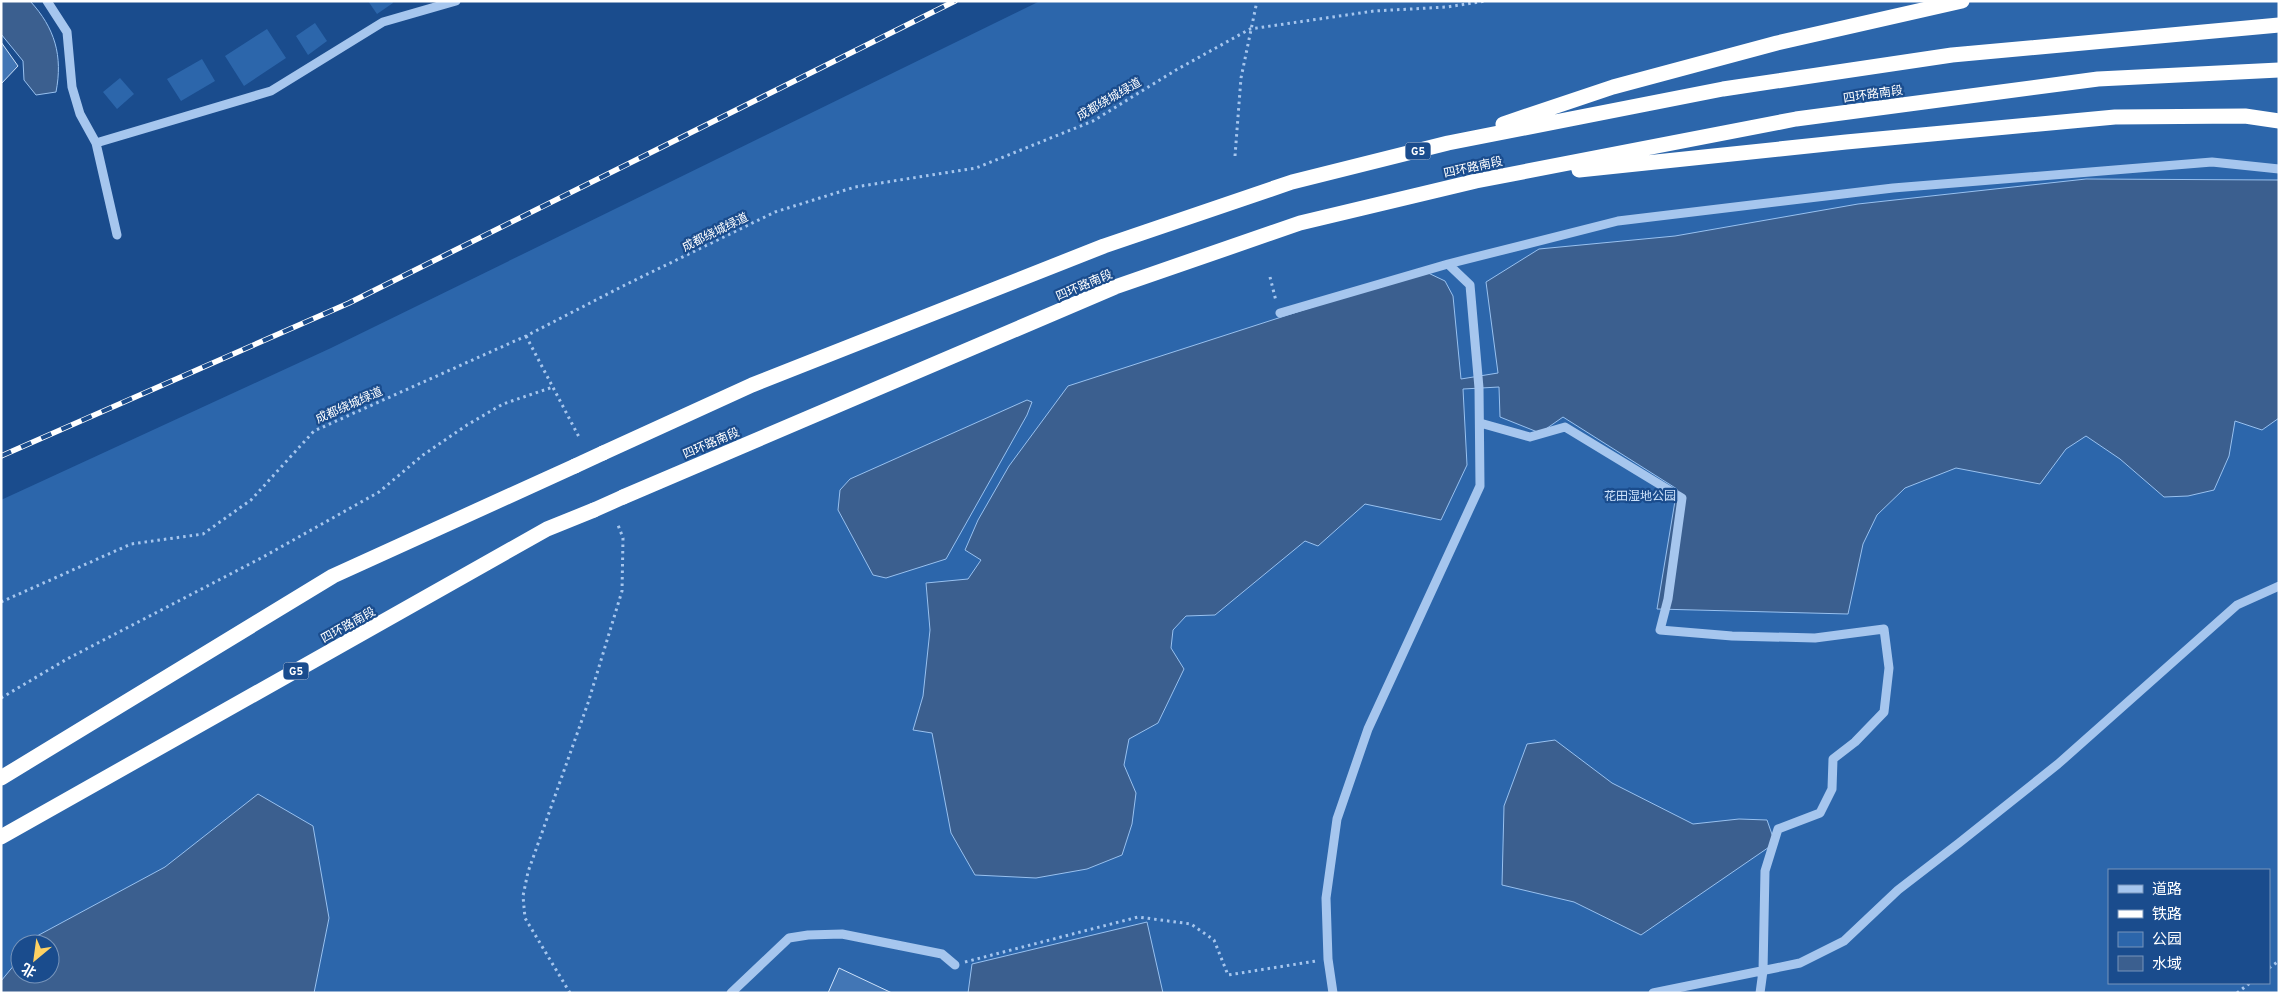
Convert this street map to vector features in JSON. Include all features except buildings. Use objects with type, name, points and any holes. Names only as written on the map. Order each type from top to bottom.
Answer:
[{"type":"highway","points":[[1448,143],[1613,87],[1777,43],[1962,1]]},
{"type":"highway","name":"G5","points":[[1,778],[333,576],[752,385],[1104,246],[1292,182],[1448,143],[1722,89],[1952,55],[2279,25]]},
{"type":"highway","name":"四环路南段","points":[[1,837],[547,530],[1115,287],[1300,223],[1476,181],[1796,119],[2098,79],[2279,70]]},
{"type":"highway","points":[[1476,181],[1846,142],[2115,117],[2245,116],[2279,121]]},
{"type":"street","points":[[47,1],[67,32],[72,87],[80,114],[96,143],[117,235]]},
{"type":"street","points":[[96,143],[271,91],[383,22],[456,1]]},
{"type":"street","points":[[1280,313],[1448,264],[1618,221],[1883,189],[2212,162],[2279,169]]},
{"type":"street","points":[[1333,993],[1328,959],[1326,898],[1337,819],[1368,729],[1480,486],[1479,388],[1470,285],[1448,264]]},
{"type":"street","points":[[1480,423],[1530,437],[1565,427],[1682,498],[1668,599],[1660,630],[1732,636],[1815,638],[1884,629],[1889,668],[1884,712],[1855,742],[1833,759],[1832,790],[1820,813],[1778,829],[1765,870],[1760,993]]},
{"type":"street","points":[[1653,993],[1800,963],[1844,941],[1898,890],[2058,764],[2237,605],[2279,586]]},
{"type":"street","points":[[731,993],[789,938],[808,935],[842,934],[942,954],[955,965]]},
{"type":"path","points":[[1235,156],[1241,78],[1256,1]]},
{"type":"path","name":"成都绕城绿道","points":[[1,602],[131,544],[203,534],[251,500],[314,431],[526,336],[774,212],[855,188],[976,168],[1093,121],[1176,70],[1250,29],[1374,11],[1447,7],[1486,1]]},
{"type":"path","points":[[1270,277],[1280,313]]},
{"type":"path","points":[[526,336],[579,437]]},
{"type":"path","points":[[1,698],[67,659],[263,557],[380,492],[423,455],[467,425],[503,404],[553,388]]},
{"type":"path","points":[[570,993],[525,918],[523,896],[528,872],[588,703],[622,591],[623,538],[618,525]]},
{"type":"path","points":[[955,965],[1138,917],[1191,924],[1214,940],[1228,974],[1328,959]]},
{"type":"path","points":[[2237,993],[2249,984]]},
{"type":"green space","points":[[368,1],[392,1],[393,3],[377,14]]},
{"type":"green space","name":"花田湿地公园","points":[[1040,1],[2279,1],[2279,993],[1,993],[1,500],[331,348]]},
{"type":"green space","points":[[315,23],[327,41],[308,55],[296,36]]},
{"type":"green space","points":[[267,29],[286,58],[244,86],[225,56]]},
{"type":"green space","points":[[202,59],[215,81],[181,101],[167,79]]},
{"type":"green space","points":[[120,78],[134,94],[117,109],[103,92]]},
{"type":"water","points":[[1,1],[30,1],[46,22],[55,43],[57,55],[58,79],[56,92],[36,95],[24,80],[23,61],[1,34]]},
{"type":"water","points":[[2086,179],[2279,180],[2279,418],[2262,430],[2235,421],[2229,456],[2214,490],[2188,496],[2164,497],[2120,459],[2086,436],[2066,449],[2040,484],[1956,468],[1905,488],[1877,515],[1863,544],[1848,614],[1657,609],[1677,489],[1563,417],[1540,433],[1500,417],[1499,387],[1463,389],[1467,465],[1441,520],[1365,504],[1318,546],[1305,541],[1215,615],[1186,616],[1173,630],[1171,648],[1184,669],[1158,723],[1129,739],[1124,765],[1136,793],[1132,824],[1122,855],[1087,869],[1036,878],[975,875],[951,833],[932,733],[913,730],[923,696],[930,630],[926,583],[968,579],[981,560],[965,550],[978,520],[1009,466],[1068,386],[1424,271],[1445,281],[1453,296],[1461,379],[1498,373],[1486,282],[1539,249],[1675,236],[1858,204]]},
{"type":"water","points":[[1027,400],[1032,402],[1027,415],[946,559],[886,578],[873,575],[838,510],[840,490],[850,479]]},
{"type":"water","points":[[1555,740],[1612,783],[1693,824],[1739,819],[1767,820],[1775,843],[1641,935],[1574,902],[1502,885],[1504,806],[1527,744]]},
{"type":"water","points":[[258,794],[313,826],[329,918],[314,993],[1,993],[1,981],[10,970],[10,984],[60,984],[60,934],[41,934],[165,867]]},
{"type":"water","points":[[1147,922],[1163,993],[968,993],[972,964]]},
{"type":"railway","points":[[1,456],[349,303],[955,1]]}]
